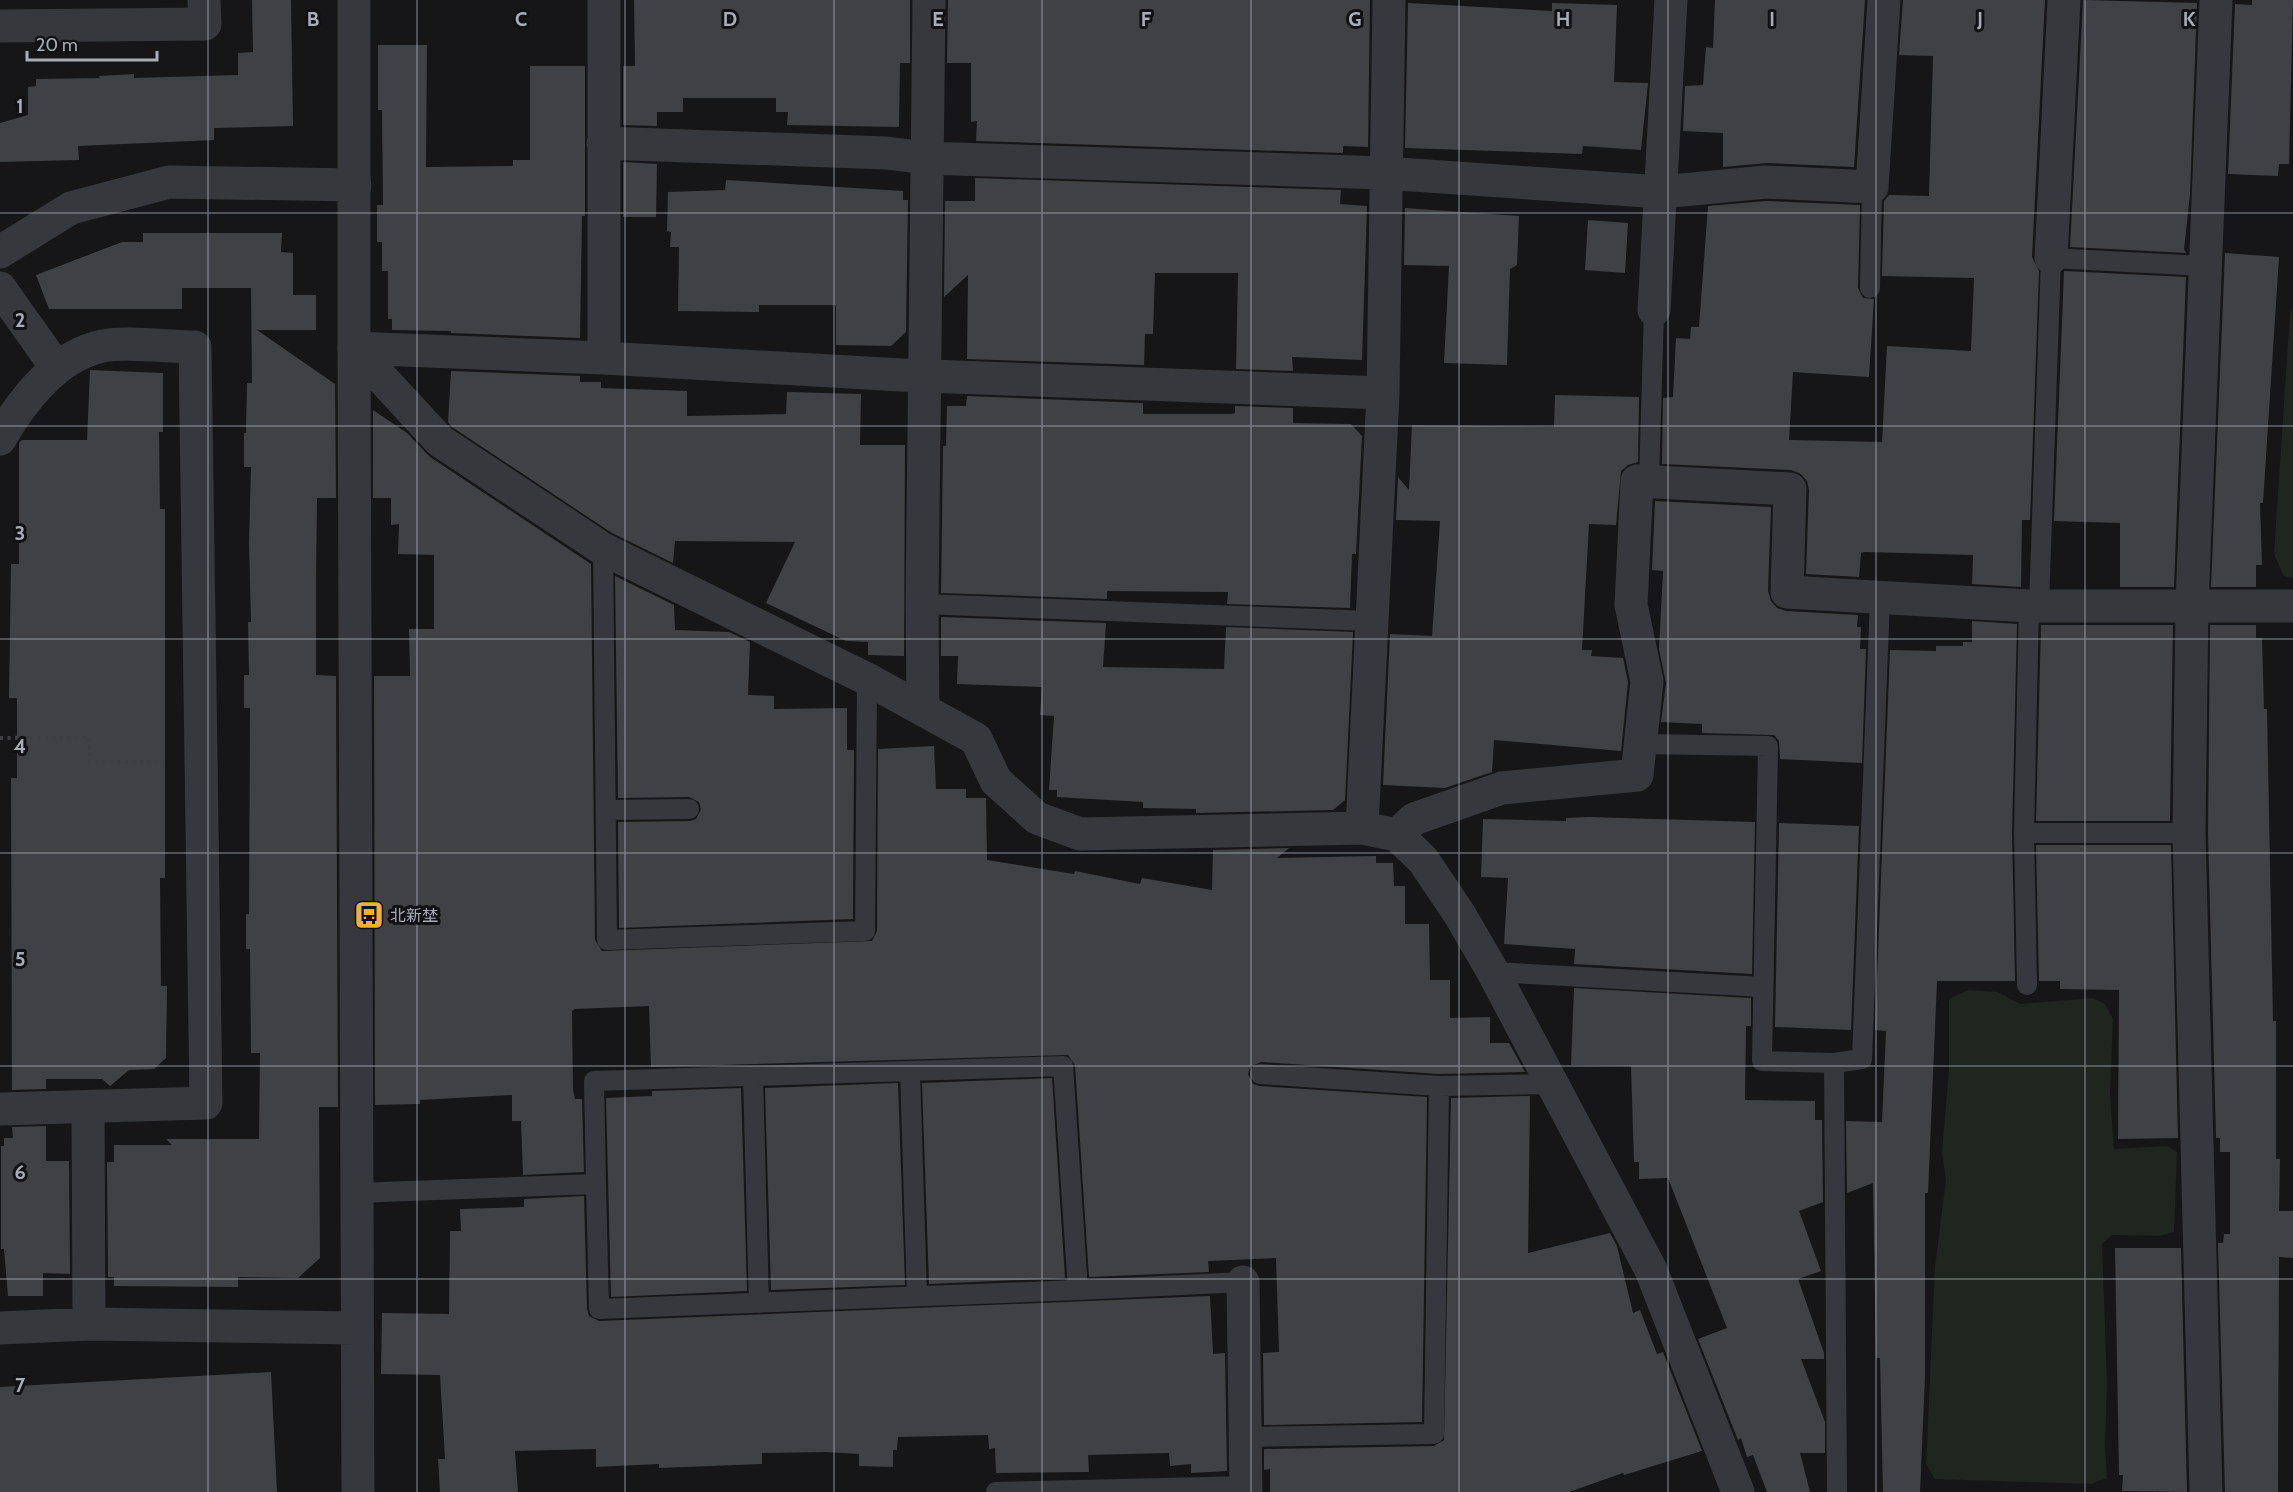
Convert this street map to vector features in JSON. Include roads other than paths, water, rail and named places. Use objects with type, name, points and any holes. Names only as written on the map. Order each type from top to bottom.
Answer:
[{"type":"street","points":[[0,26],[205,24],[204,0]]},
{"type":"street","points":[[354,0],[358,1492]]},
{"type":"street","points":[[604,0],[604,358]]},
{"type":"street","points":[[923,710],[928,0]]},
{"type":"street","points":[[1362,828],[1383,393],[1384,173],[1389,0]]},
{"type":"street","points":[[1654,310],[1671,0]]},
{"type":"street","points":[[603,142],[887,153],[926,158],[1384,173],[1661,192],[1766,182],[1872,187],[1884,0]]},
{"type":"street","points":[[2051,258],[2064,0]]},
{"type":"street","points":[[2206,1492],[2188,833],[2192,604],[2216,0]]},
{"type":"street","points":[[0,252],[70,208],[169,182],[355,185]]},
{"type":"street","points":[[0,288],[56,367]]},
{"type":"street","points":[[0,439],[11,420],[56,367],[103,345],[195,347],[199,762],[206,1103],[0,1109]]},
{"type":"street","points":[[354,348],[604,358],[924,376],[1383,393]]},
{"type":"street","points":[[354,348],[440,441],[603,549],[867,679],[976,739],[996,781],[1037,818],[1080,834],[1362,828],[1397,835],[1423,860],[1460,915],[1493,972],[1652,1270],[1738,1492]]},
{"type":"street","points":[[1397,835],[1414,819],[1502,789],[1637,775],[1647,681],[1631,605],[1637,481],[1790,489],[1787,592],[2034,606],[2192,604],[2293,606]]},
{"type":"street","points":[[88,1107],[89,1324]]},
{"type":"street","points":[[1243,1282],[1246,1489]]},
{"type":"street","points":[[0,1328],[89,1324],[356,1328]]},
{"type":"lane","points":[[1870,288],[1872,187]]},
{"type":"lane","points":[[2027,985],[2024,833],[2051,258],[2204,266]]},
{"type":"lane","points":[[1649,481],[1654,310]]},
{"type":"lane","points":[[603,549],[607,940],[865,931],[867,679]]},
{"type":"lane","points":[[1641,744],[1768,746],[1762,1061],[1834,1063],[1862,1059],[1880,599]]},
{"type":"lane","points":[[922,604],[1372,621]]},
{"type":"lane","points":[[606,810],[688,809]]},
{"type":"lane","points":[[2024,833],[2188,833]]},
{"type":"lane","points":[[1493,972],[1763,987]]},
{"type":"lane","points":[[1834,1063],[1837,1492]]},
{"type":"lane","points":[[1078,1290],[1063,1066],[594,1081],[599,1309],[1078,1290],[1243,1282]]},
{"type":"lane","points":[[910,1072],[917,1296]]},
{"type":"lane","points":[[1260,1074],[1439,1086],[1551,1084]]},
{"type":"lane","points":[[753,1076],[759,1303]]},
{"type":"lane","points":[[1245,1437],[1434,1434],[1439,1086]]},
{"type":"lane","points":[[356,1193],[596,1184]]},
{"type":"lane","points":[[996,1492],[1246,1489]]},
{"type":"place","name":"北新埜","points":[[369,915]]}]
